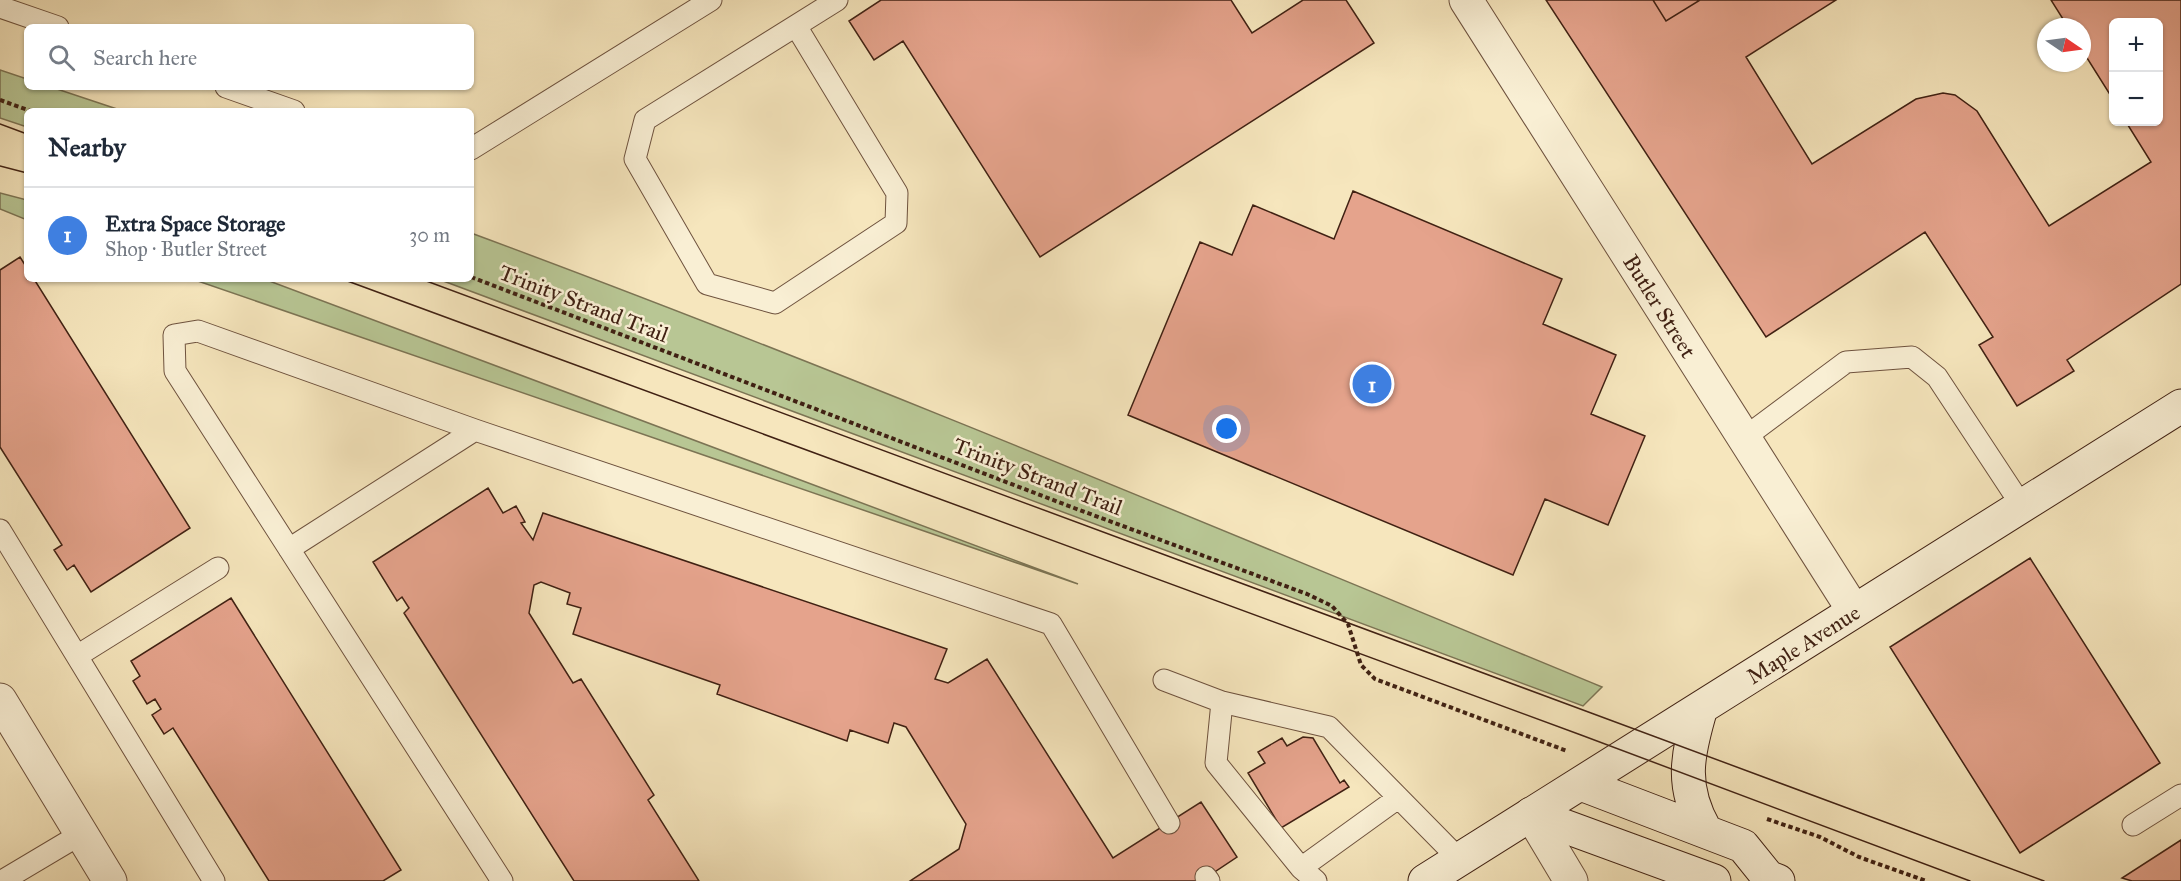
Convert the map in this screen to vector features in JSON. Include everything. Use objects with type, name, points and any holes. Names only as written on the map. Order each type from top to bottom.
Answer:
[{"type":"main road","name":"Butler Street","points":[[1466,0],[1854,611]]},
{"type":"main road","name":"Maple Avenue","points":[[1425,881],[2181,406]]},
{"type":"main road","points":[[0,700],[110,881]]},
{"type":"main road","points":[[1701,708],[1690,743],[1687,780],[1693,810],[1705,830]]},
{"type":"main road","points":[[1581,784],[1743,846],[1766,880]]},
{"type":"main road","points":[[1530,814],[1701,879]]},
{"type":"main road","points":[[1530,814],[1571,881]]},
{"type":"lane","points":[[474,147],[711,0]]},
{"type":"lane","points":[[796,26],[897,193],[896,223],[775,303],[707,284],[635,159],[645,120],[837,0]]},
{"type":"lane","points":[[0,6],[50,24]]},
{"type":"lane","points":[[234,90],[286,108]]},
{"type":"lane","points":[[502,881],[175,371],[174,335],[198,331],[475,430],[1051,624],[1169,823]]},
{"type":"lane","points":[[1744,438],[1846,362],[1912,357],[1936,377],[2022,506]]},
{"type":"lane","points":[[289,549],[475,430]]},
{"type":"lane","points":[[0,530],[214,881]]},
{"type":"lane","points":[[77,656],[218,568]]},
{"type":"lane","points":[[1164,680],[1222,702],[1329,727],[1459,859]]},
{"type":"lane","points":[[1222,702],[1216,763],[1308,874],[1398,798]]},
{"type":"lane","points":[[2133,825],[2181,795]]},
{"type":"lane","points":[[2,881],[81,834]]},
{"type":"path","points":[[0,100],[24,109]]},
{"type":"path","name":"Trinity Strand Trail","points":[[474,278],[1062,504],[1307,594],[1332,606],[1348,624],[1361,665],[1374,679],[1556,748]]},
{"type":"path","points":[[1756,816],[1820,837],[1859,857],[1926,881]]},
{"type":"green space","points":[[0,70],[24,78],[24,90],[60,90],[114,108],[24,108],[24,126],[0,118]]},
{"type":"green space","points":[[0,193],[24,199],[24,219],[0,209]]},
{"type":"green space","points":[[474,234],[897,398],[1602,687],[1583,706],[446,282],[474,282]]},
{"type":"green space","points":[[201,282],[272,282],[1078,584]]},
{"type":"building","points":[[881,0],[1231,0],[1252,33],[1303,0],[1346,0],[1374,43],[1040,257],[903,41],[874,60],[849,21]]},
{"type":"building","points":[[1546,0],[1653,0],[1666,21],[1700,0],[1836,0],[1746,57],[1812,164],[1916,99],[1943,93],[1955,95],[1977,111],[2049,226],[2151,162],[2128,126],[2163,126],[2163,18],[2109,18],[2109,93],[2091,64],[2091,18],[2062,18],[2051,0],[2181,0],[2181,284],[2067,360],[2074,371],[2017,406],[1979,345],[1993,337],[1925,232],[1766,337]]},
{"type":"building","points":[[1653,0],[1700,0],[1666,21]]},
{"type":"building","points":[[1353,191],[1562,279],[1543,324],[1616,355],[1591,414],[1645,436],[1608,525],[1545,499],[1513,575],[1128,415],[1200,242],[1232,255],[1253,205],[1334,239]]},
{"type":"building","points":[[20,257],[24,263],[24,282],[36,282],[190,528],[91,592],[74,565],[67,570],[54,550],[62,545],[0,447],[0,270]]},
{"type":"building","points":[[488,488],[503,513],[516,506],[525,522],[521,523],[533,540],[543,513],[947,649],[935,679],[948,683],[987,659],[1113,858],[1201,802],[1237,857],[1201,881],[910,881],[959,849],[966,824],[906,727],[894,723],[888,743],[850,730],[847,741],[717,694],[720,685],[573,634],[581,608],[567,604],[570,593],[541,582],[534,585],[529,613],[573,683],[581,679],[654,795],[648,800],[699,881],[574,881],[404,613],[409,608],[402,597],[397,601],[373,562]]},
{"type":"building","points":[[2030,558],[2160,763],[2020,853],[1890,647]]},
{"type":"building","points":[[231,598],[401,870],[383,881],[269,881],[173,728],[164,734],[152,715],[161,709],[155,699],[147,704],[133,681],[140,676],[131,661]]},
{"type":"building","points":[[1303,737],[1313,738],[1340,783],[1344,780],[1349,787],[1281,828],[1248,773],[1265,763],[1258,752],[1282,738],[1287,746]]},
{"type":"building","points":[[2181,840],[2181,881],[2132,881],[2122,878]]},
{"type":"tram line","points":[[0,124],[24,133]]},
{"type":"tram line","points":[[0,166],[24,172]]},
{"type":"tram line","points":[[350,282],[1581,735],[1970,881]]},
{"type":"tram line","points":[[429,282],[2044,881]]},
{"type":"place","name":"Extra Space Storage","points":[[1372,384]]}]
